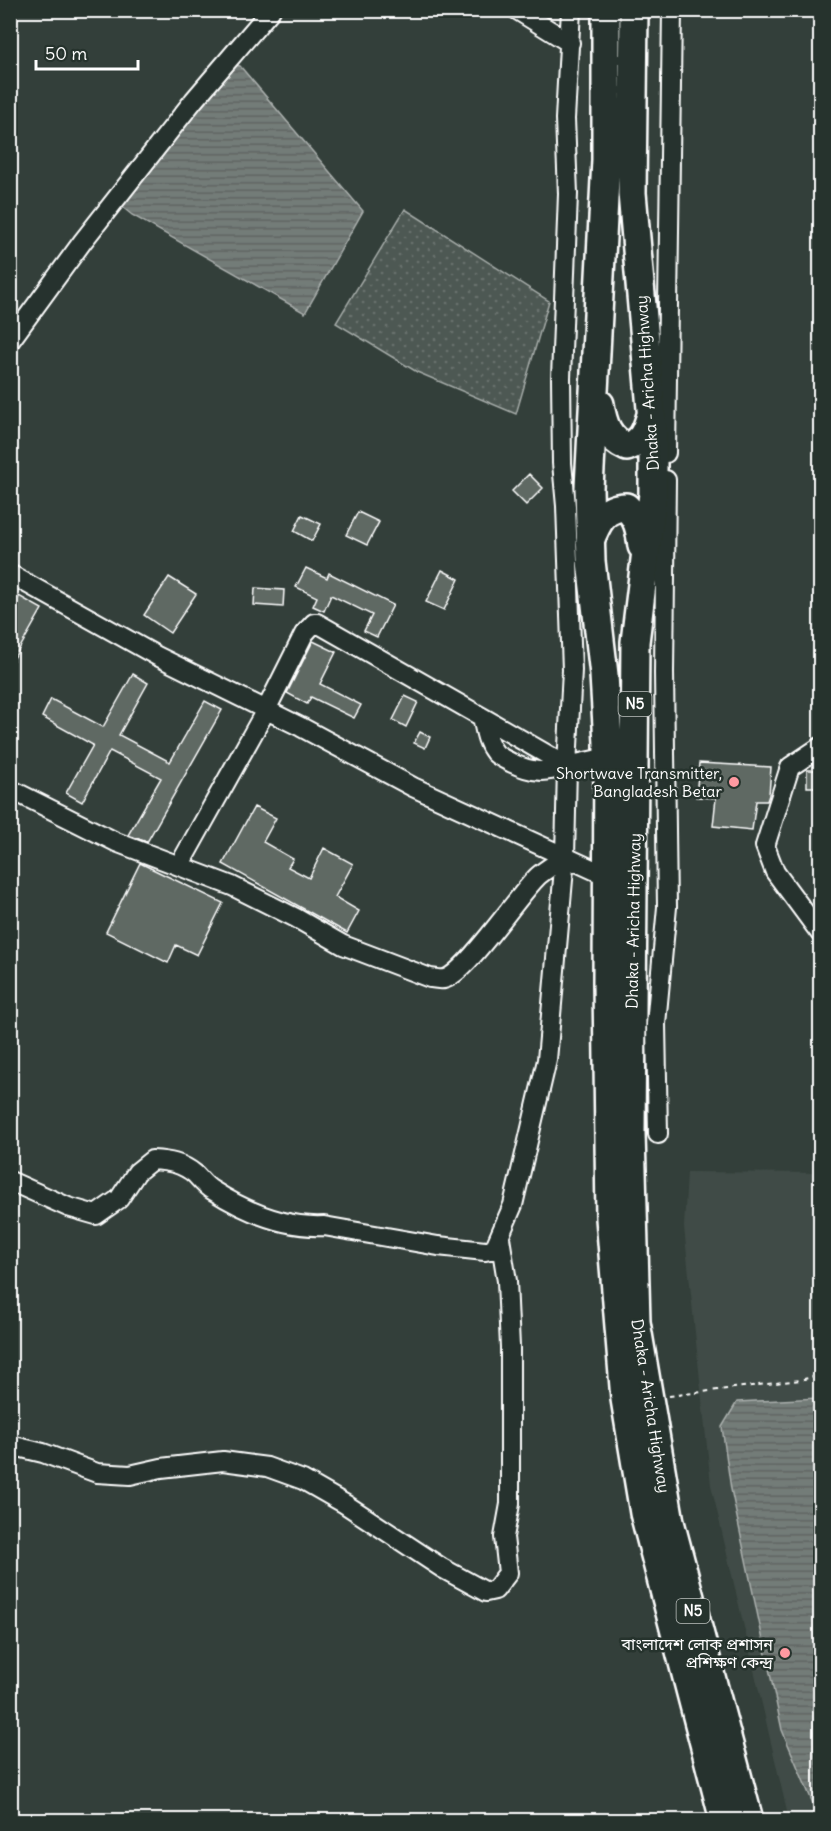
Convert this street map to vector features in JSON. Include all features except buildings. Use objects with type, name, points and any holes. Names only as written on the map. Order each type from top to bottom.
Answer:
[{"type":"highway","name":"Dhaka - Aricha Highway","points":[[606,10],[606,160],[589,488],[591,561],[604,675],[608,757],[610,1218],[625,1399],[644,1513],[724,1821]]},
{"type":"highway","name":"Dhaka - Aricha Highway","points":[[634,10],[632,193],[651,415],[653,494],[635,642],[631,1133],[636,1322],[670,1522],[749,1821]]},
{"type":"highway","points":[[596,373],[602,416],[608,433],[618,444],[627,447],[637,444],[645,432],[651,415]]},
{"type":"highway","points":[[590,541],[597,524],[607,512],[617,507],[626,507],[638,524],[643,570]]},
{"type":"street","points":[[10,341],[83,242],[194,100],[271,10]]},
{"type":"street","points":[[517,10],[570,44]]},
{"type":"street","points":[[10,1181],[68,1208],[96,1215],[119,1199],[137,1172],[152,1160],[173,1161],[193,1172],[210,1189],[249,1210],[283,1222],[308,1227],[324,1226],[438,1246],[485,1251],[494,1249],[500,1238],[513,1205],[547,1060],[565,857],[572,670],[566,506],[562,463],[561,378],[568,194],[566,119],[571,10]]},
{"type":"street","points":[[658,1134],[656,1024],[667,907],[664,662],[669,82],[672,10]]},
{"type":"street","points":[[10,574],[157,656],[413,787],[607,876]]},
{"type":"street","points":[[179,866],[266,710],[304,634],[310,626],[317,623],[567,766]]},
{"type":"street","points":[[482,717],[485,734],[496,754],[531,772],[546,771],[608,757]]},
{"type":"street","points":[[820,747],[790,766],[765,846],[775,872],[820,933]]},
{"type":"street","points":[[10,789],[116,842],[232,886],[343,945],[430,978],[444,979],[458,970],[477,951],[508,910],[540,874],[565,857]]},
{"type":"street","points":[[10,1444],[43,1453],[97,1473],[130,1475],[162,1468],[223,1461],[267,1467],[303,1480],[345,1504],[442,1568],[486,1592],[495,1590],[508,1573],[504,1537],[510,1504],[510,1347],[507,1281],[500,1238]]},
{"type":"path","points":[[649,1398],[800,1380],[820,1375]]},
{"type":"shaded area","points":[[233,65],[240,66],[363,211],[305,313],[132,215],[121,206]]},
{"type":"shaded area","points":[[405,209],[549,301],[516,414],[417,372],[336,323]]},
{"type":"shaded area","name":"বাংলাদেশ লোক প্রশাসন প্রশিক্ষণ কেন্দ্র","points":[[687,1172],[820,1173],[820,1820],[789,1820],[711,1485],[684,1227]]},
{"type":"shaded area","points":[[820,1398],[820,1820],[782,1730],[731,1489],[722,1427],[737,1402]]},
{"type":"place","name":"Shortwave Transmitter, Bangladesh Betar","points":[[734,782]]},
{"type":"place","name":"বাংলাদেশ লোক প্রশাসন প্রশিক্ষণ কেন্দ্র","points":[[785,1653]]}]
